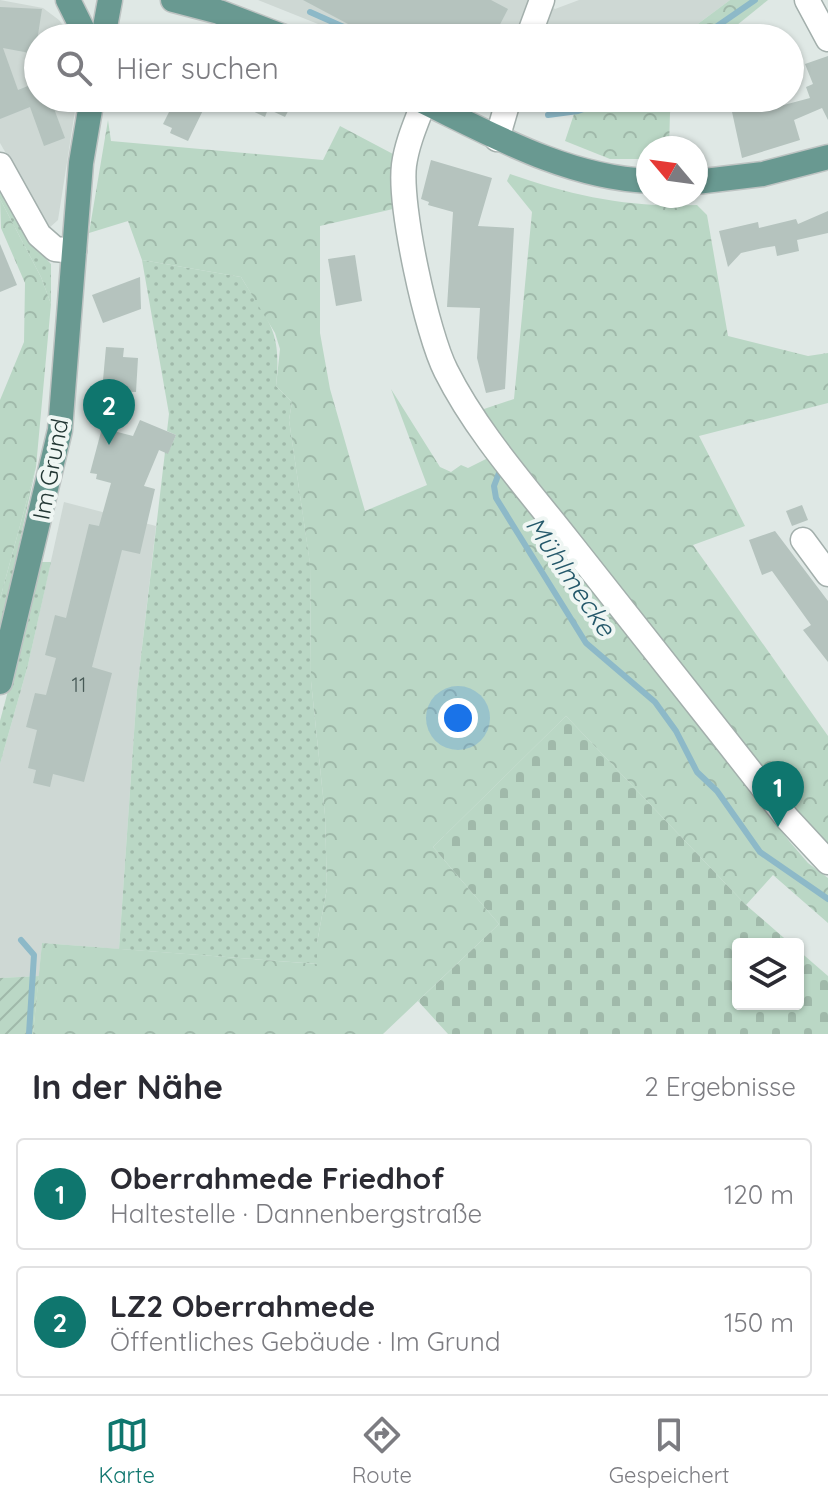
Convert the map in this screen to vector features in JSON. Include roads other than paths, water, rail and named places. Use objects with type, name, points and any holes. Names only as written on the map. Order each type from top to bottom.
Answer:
[{"type":"main road","points":[[68,0],[80,24]]},
{"type":"main road","points":[[106,24],[110,0]]},
{"type":"main road","points":[[173,0],[250,24]]},
{"type":"main road","name":"Im Grund","points":[[0,682],[60,430],[81,163],[90,112]]},
{"type":"main road","points":[[444,112],[497,139],[580,169],[636,179]]},
{"type":"main road","points":[[708,181],[763,174],[828,157]]},
{"type":"street","points":[[533,24],[542,0]]},
{"type":"street","points":[[807,0],[828,39]]},
{"type":"street","points":[[417,112],[404,167],[406,207],[432,334],[445,370],[464,403],[526,488],[787,818],[828,862]]},
{"type":"street","points":[[497,139],[505,112]]},
{"type":"street","points":[[0,165],[39,235],[55,249],[74,251]]},
{"type":"street","points":[[803,540],[828,574]]},
{"type":"waterway","points":[[720,24],[755,0]]},
{"type":"waterway","points":[[310,12],[337,24]]},
{"type":"waterway","points":[[548,115],[570,112]]},
{"type":"waterway","name":"Mühlmecke","points":[[499,473],[494,486],[496,498],[586,643],[655,702],[676,731],[697,772],[717,791],[760,852],[828,899]]},
{"type":"waterway","points":[[21,940],[34,955],[29,1034]]},
{"type":"place","name":"LZ2 Oberrahmede","points":[[109,445]]},
{"type":"place","name":"Oberrahmede Friedhof","points":[[778,827]]}]
